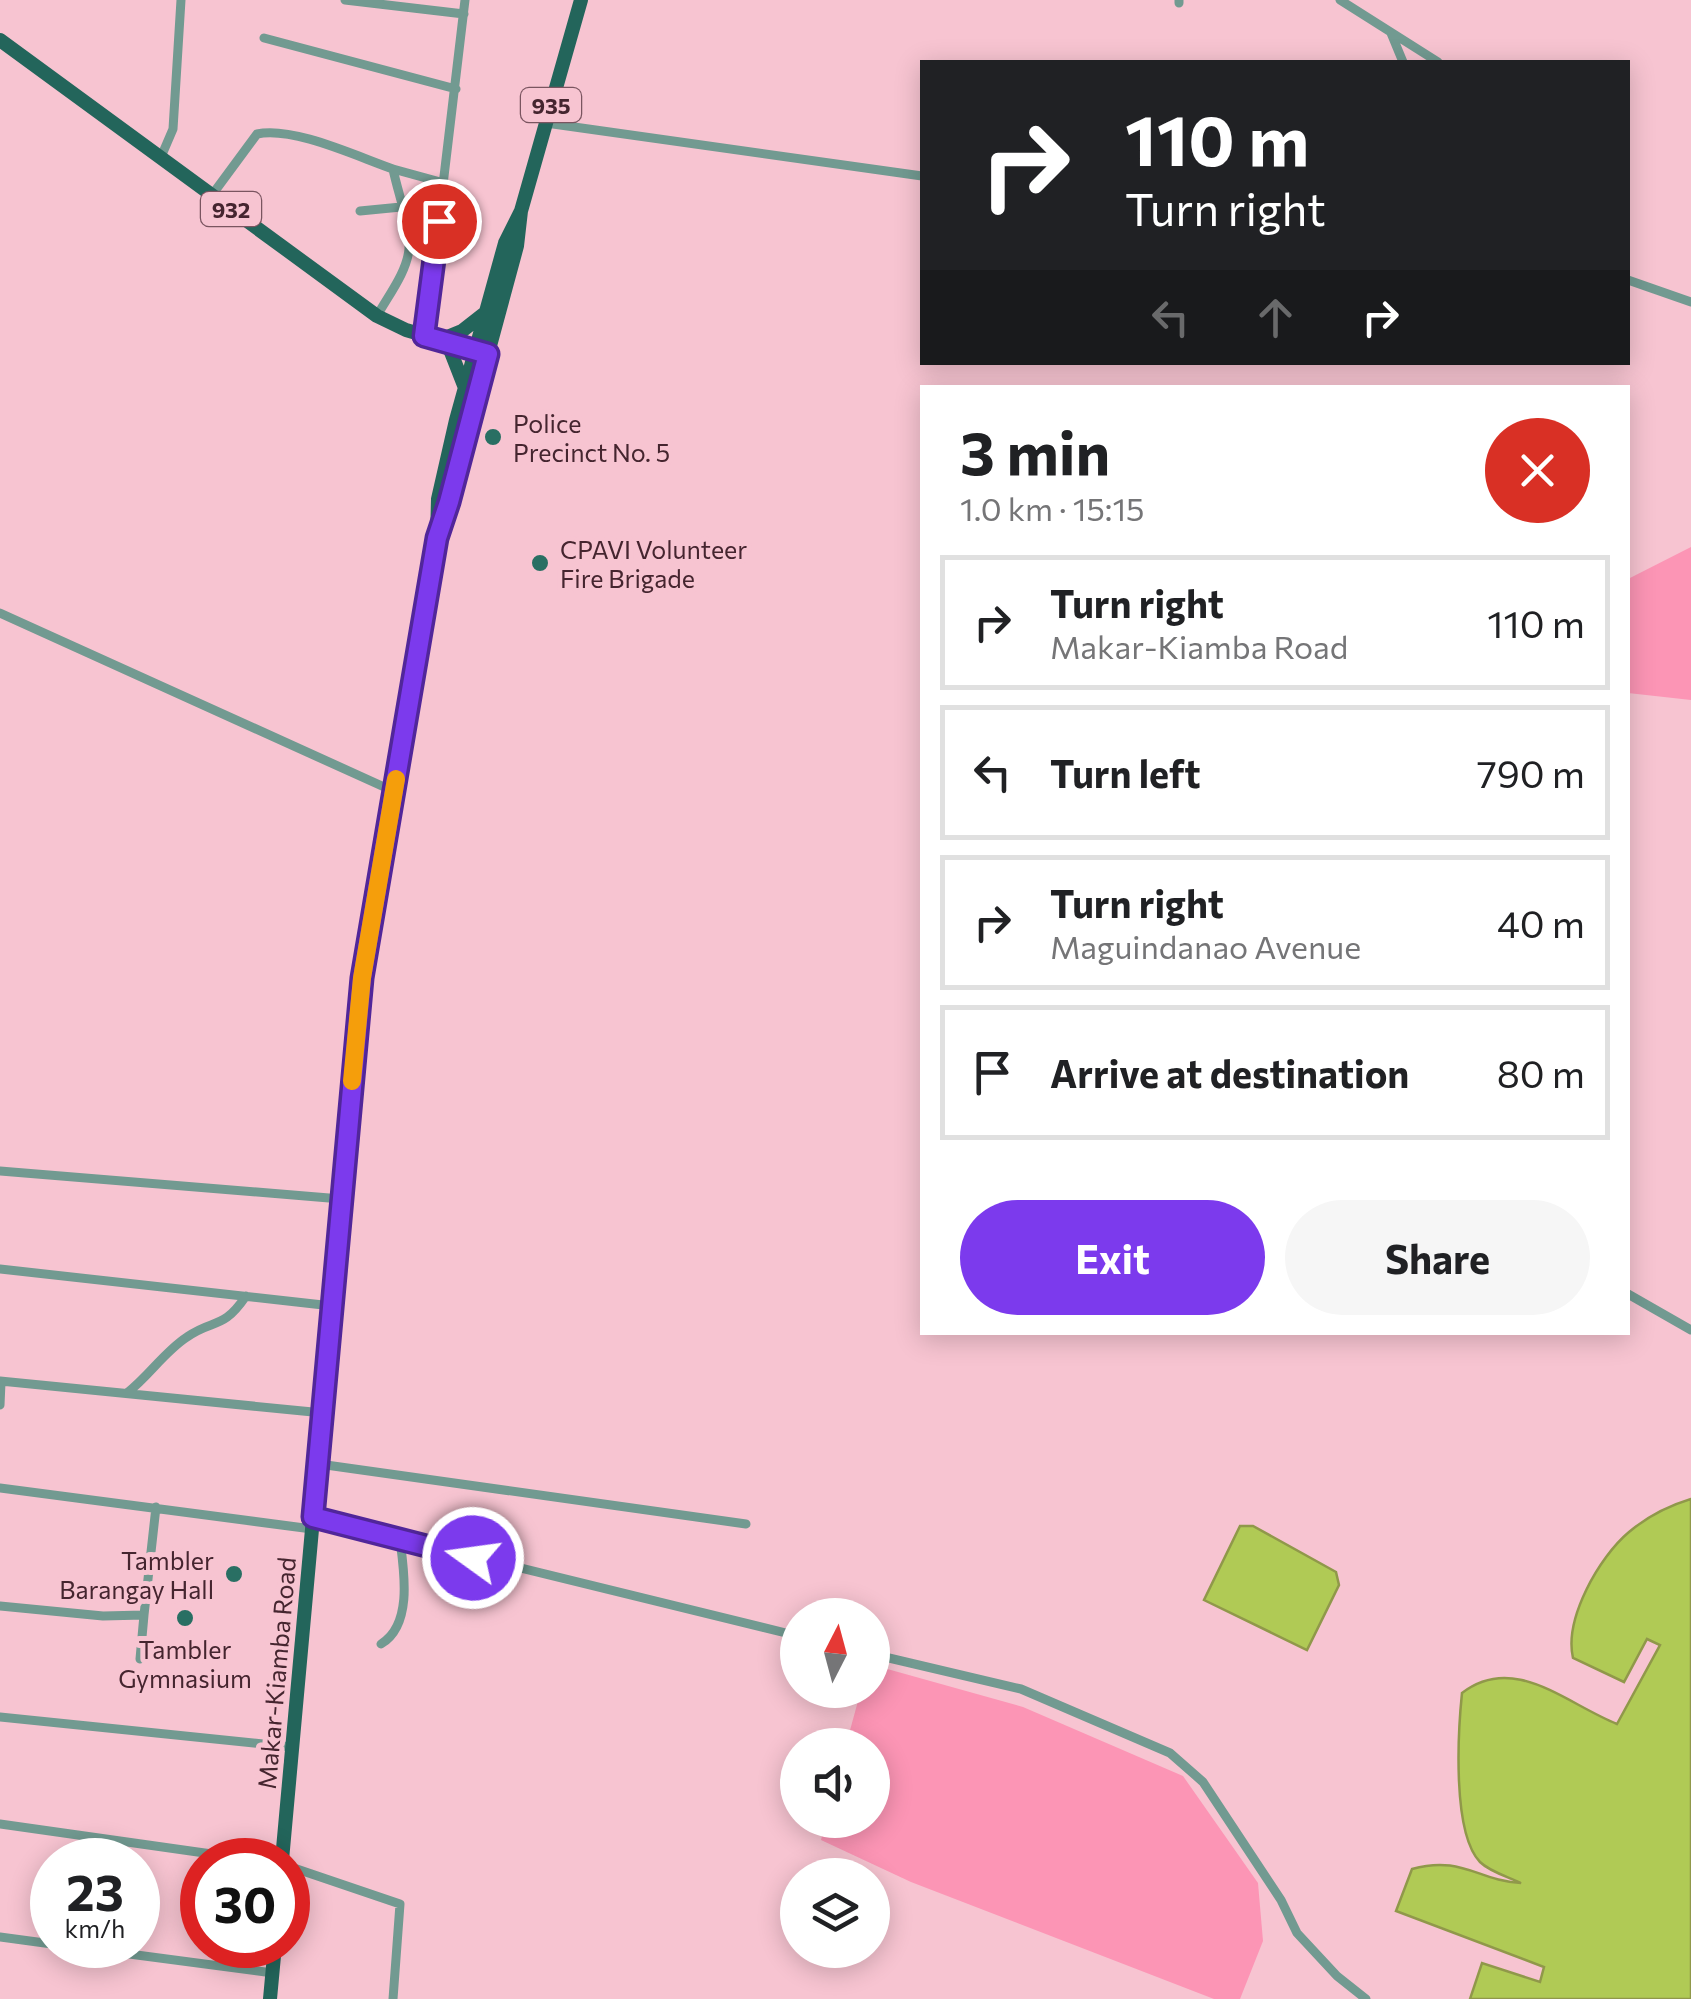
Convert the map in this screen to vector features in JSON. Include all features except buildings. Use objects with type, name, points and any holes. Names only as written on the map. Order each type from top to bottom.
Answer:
[{"type":"main road","name":"Makar-Kiamba Road","points":[[284,1838],[362,978],[420,652],[437,538],[438,499],[465,390],[482,352],[517,246],[521,211],[581,0]]},
{"type":"main road","name":"932","points":[[0,40],[377,316],[482,352]]},
{"type":"main road","name":"Makar-Kiamba Road","points":[[437,538],[449,502],[482,352],[486,313],[505,243],[521,211]]},
{"type":"main road","points":[[465,390],[437,339],[462,331],[486,313]]},
{"type":"main road","points":[[270,1999],[273,1968]]},
{"type":"street","points":[[161,158],[173,128],[181,0]]},
{"type":"street","points":[[345,0],[464,14]]},
{"type":"street","points":[[437,339],[444,183],[465,0]]},
{"type":"street","points":[[1340,0],[1435,60]]},
{"type":"street","points":[[1391,33],[1402,60]]},
{"type":"street","points":[[264,38],[456,89]]},
{"type":"street","points":[[546,123],[920,176]]},
{"type":"street","points":[[212,195],[257,134],[264,132],[327,146],[444,183]]},
{"type":"street","points":[[377,316],[409,250],[393,168]]},
{"type":"street","points":[[360,211],[401,207]]},
{"type":"street","points":[[1630,281],[1691,302]]},
{"type":"street","points":[[0,613],[393,791]]},
{"type":"street","points":[[0,1171],[341,1199]]},
{"type":"street","points":[[0,1269],[332,1306]]},
{"type":"street","points":[[1630,1295],[1691,1330]]},
{"type":"street","points":[[127,1392],[145,1380],[183,1340],[224,1322],[246,1296]]},
{"type":"street","points":[[0,1405],[0,1382],[323,1413]]},
{"type":"street","points":[[319,1464],[746,1524]]},
{"type":"street","points":[[0,1488],[312,1523],[400,1540],[780,1632]]},
{"type":"street","points":[[140,1660],[156,1507]]},
{"type":"street","points":[[381,1644],[393,1635],[400,1621],[404,1566],[400,1540]]},
{"type":"street","points":[[0,1606],[103,1616],[144,1615]]},
{"type":"street","points":[[890,1658],[1021,1689],[1132,1734],[1178,1758],[1203,1782],[1281,1900],[1297,1933],[1337,1976],[1366,1999]]},
{"type":"street","points":[[0,1717],[292,1747]]},
{"type":"street","points":[[0,1824],[180,1850]]},
{"type":"street","points":[[310,1873],[400,1904],[393,1999]]},
{"type":"street","points":[[0,1937],[30,1941]]},
{"type":"street","points":[[160,1958],[273,1973]]},
{"type":"shaded area","points":[[1691,547],[1691,700],[1630,693],[1630,578]]},
{"type":"shaded area","points":[[1691,1499],[1691,1999],[1470,1999],[1482,1963],[1540,1982],[1544,1967],[1396,1911],[1412,1869],[1444,1865],[1521,1883],[1480,1862],[1465,1829],[1459,1781],[1462,1693],[1481,1682],[1520,1680],[1559,1694],[1617,1724],[1660,1645],[1647,1639],[1624,1682],[1573,1658],[1579,1608],[1606,1557],[1629,1532],[1666,1508]]},
{"type":"shaded area","points":[[1240,1526],[1253,1526],[1336,1572],[1339,1585],[1307,1650],[1204,1600]]},
{"type":"shaded area","points":[[890,1670],[1023,1707],[1183,1776],[1258,1883],[1263,1941],[1240,1999],[1214,1999],[911,1882],[890,1872],[890,1858],[860,1858],[821,1840],[890,1838],[890,1728],[851,1728],[856,1708],[890,1708]]},
{"type":"slow traffic","points":[[352,1081],[362,978],[396,779]]},
{"type":"place","name":"Police Precinct No. 5","points":[[493,437]]},
{"type":"place","name":"CPAVI Volunteer Fire Brigade","points":[[540,563]]},
{"type":"place","name":"Tambler Barangay Hall","points":[[234,1574]]},
{"type":"place","name":"Tambler Gymnasium","points":[[185,1618]]},
{"type":"route","points":[[439,221],[424,336],[488,354],[437,538],[362,978],[313,1517],[473,1558]]}]
